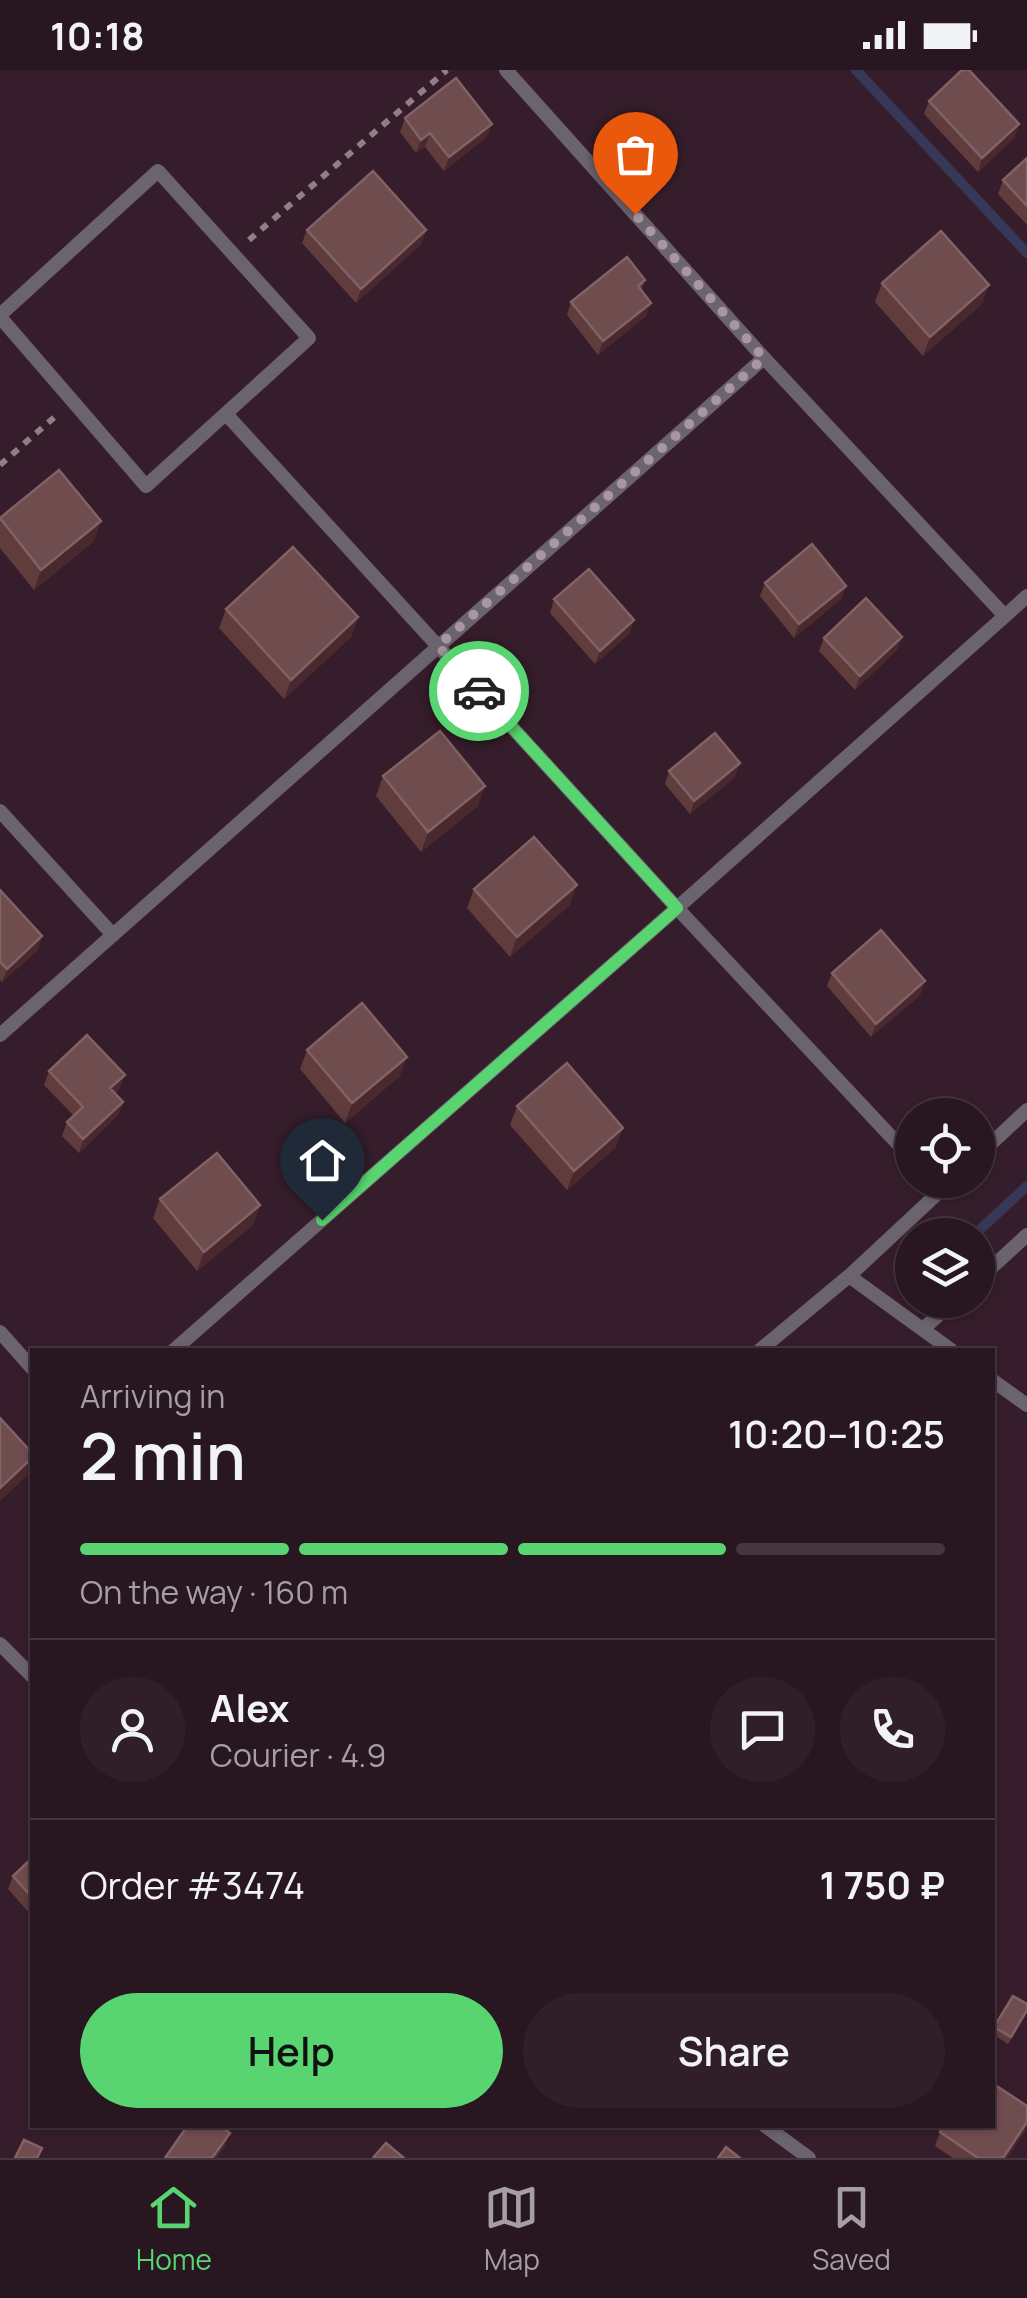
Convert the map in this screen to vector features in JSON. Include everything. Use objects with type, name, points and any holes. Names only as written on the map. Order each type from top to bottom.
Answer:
[{"type":"lane","points":[[506,70],[764,358],[1004,616]]},
{"type":"lane","points":[[158,171],[233,254],[309,338],[146,486],[0,316],[158,171]]},
{"type":"lane","points":[[0,1035],[764,358]]},
{"type":"lane","points":[[227,415],[895,1141]]},
{"type":"lane","points":[[176,1348],[1027,596]]},
{"type":"lane","points":[[0,811],[113,935]]},
{"type":"lane","points":[[995,1140],[1027,1110]]},
{"type":"lane","points":[[762,1348],[850,1276],[927,1198]]},
{"type":"lane","points":[[995,1264],[1027,1235]]},
{"type":"lane","points":[[850,1276],[949,1348]]},
{"type":"lane","points":[[923,1329],[935,1318]]},
{"type":"lane","points":[[0,1332],[30,1366]]},
{"type":"lane","points":[[995,1382],[1027,1404]]},
{"type":"lane","points":[[0,1644],[30,1674]]},
{"type":"lane","points":[[768,2128],[810,2158]]},
{"type":"path","points":[[233,254],[447,70]]},
{"type":"path","points":[[0,465],[72,401]]},
{"type":"building","points":[[962,70],[969,70],[1019,124],[982,158],[929,101]]},
{"type":"building","points":[[456,78],[492,124],[449,157],[430,133],[421,140],[405,118]]},
{"type":"building","points":[[1027,158],[1027,206],[1003,180]]},
{"type":"building","points":[[373,171],[426,230],[361,289],[307,230]]},
{"type":"building","points":[[941,231],[989,285],[930,337],[882,283]]},
{"type":"building","points":[[627,257],[645,280],[638,286],[651,303],[603,341],[571,302]]},
{"type":"building","points":[[59,470],[101,521],[41,570],[0,518]]},
{"type":"building","points":[[812,544],[846,586],[799,624],[765,583]]},
{"type":"building","points":[[293,547],[358,617],[291,680],[226,609]]},
{"type":"building","points":[[589,569],[634,620],[600,651],[554,599]]},
{"type":"building","points":[[866,598],[902,637],[860,676],[824,638]]},
{"type":"building","points":[[440,731],[485,786],[428,832],[383,776]]},
{"type":"building","points":[[715,733],[740,763],[694,801],[669,771]]},
{"type":"building","points":[[534,837],[577,885],[517,937],[474,889]]},
{"type":"building","points":[[0,890],[42,936],[7,969],[0,962]]},
{"type":"building","points":[[881,930],[925,981],[876,1024],[832,973]]},
{"type":"building","points":[[362,1003],[407,1057],[352,1103],[307,1050]]},
{"type":"building","points":[[87,1035],[125,1075],[110,1088],[123,1102],[83,1139],[67,1122],[83,1107],[49,1071]]},
{"type":"building","points":[[567,1063],[623,1128],[574,1171],[517,1106]]},
{"type":"building","points":[[217,1153],[260,1205],[204,1252],[160,1199]]},
{"type":"building","points":[[0,1418],[30,1451],[30,1460],[0,1488]]},
{"type":"building","points":[[30,1860],[30,1895],[13,1876]]},
{"type":"building","points":[[1013,1996],[1027,2004],[1011,2037],[995,2025]]},
{"type":"building","points":[[995,2085],[1027,2106],[1027,2122],[1003,2158],[978,2158],[940,2132],[943,2128],[995,2128]]},
{"type":"building","points":[[186,2128],[223,2128],[230,2133],[212,2158],[165,2158]]},
{"type":"building","points":[[24,2140],[42,2148],[37,2158],[15,2158]]},
{"type":"building","points":[[386,2143],[404,2158],[373,2158]]},
{"type":"building","points":[[726,2147],[740,2158],[718,2158]]},
{"type":"waterway","points":[[856,70],[1027,253]]},
{"type":"waterway","points":[[992,1218],[1027,1186]]},
{"type":"way so far","points":[[479,691],[438,646],[764,358],[635,214]]},
{"type":"route","points":[[322,1220],[677,908],[479,691]]}]
